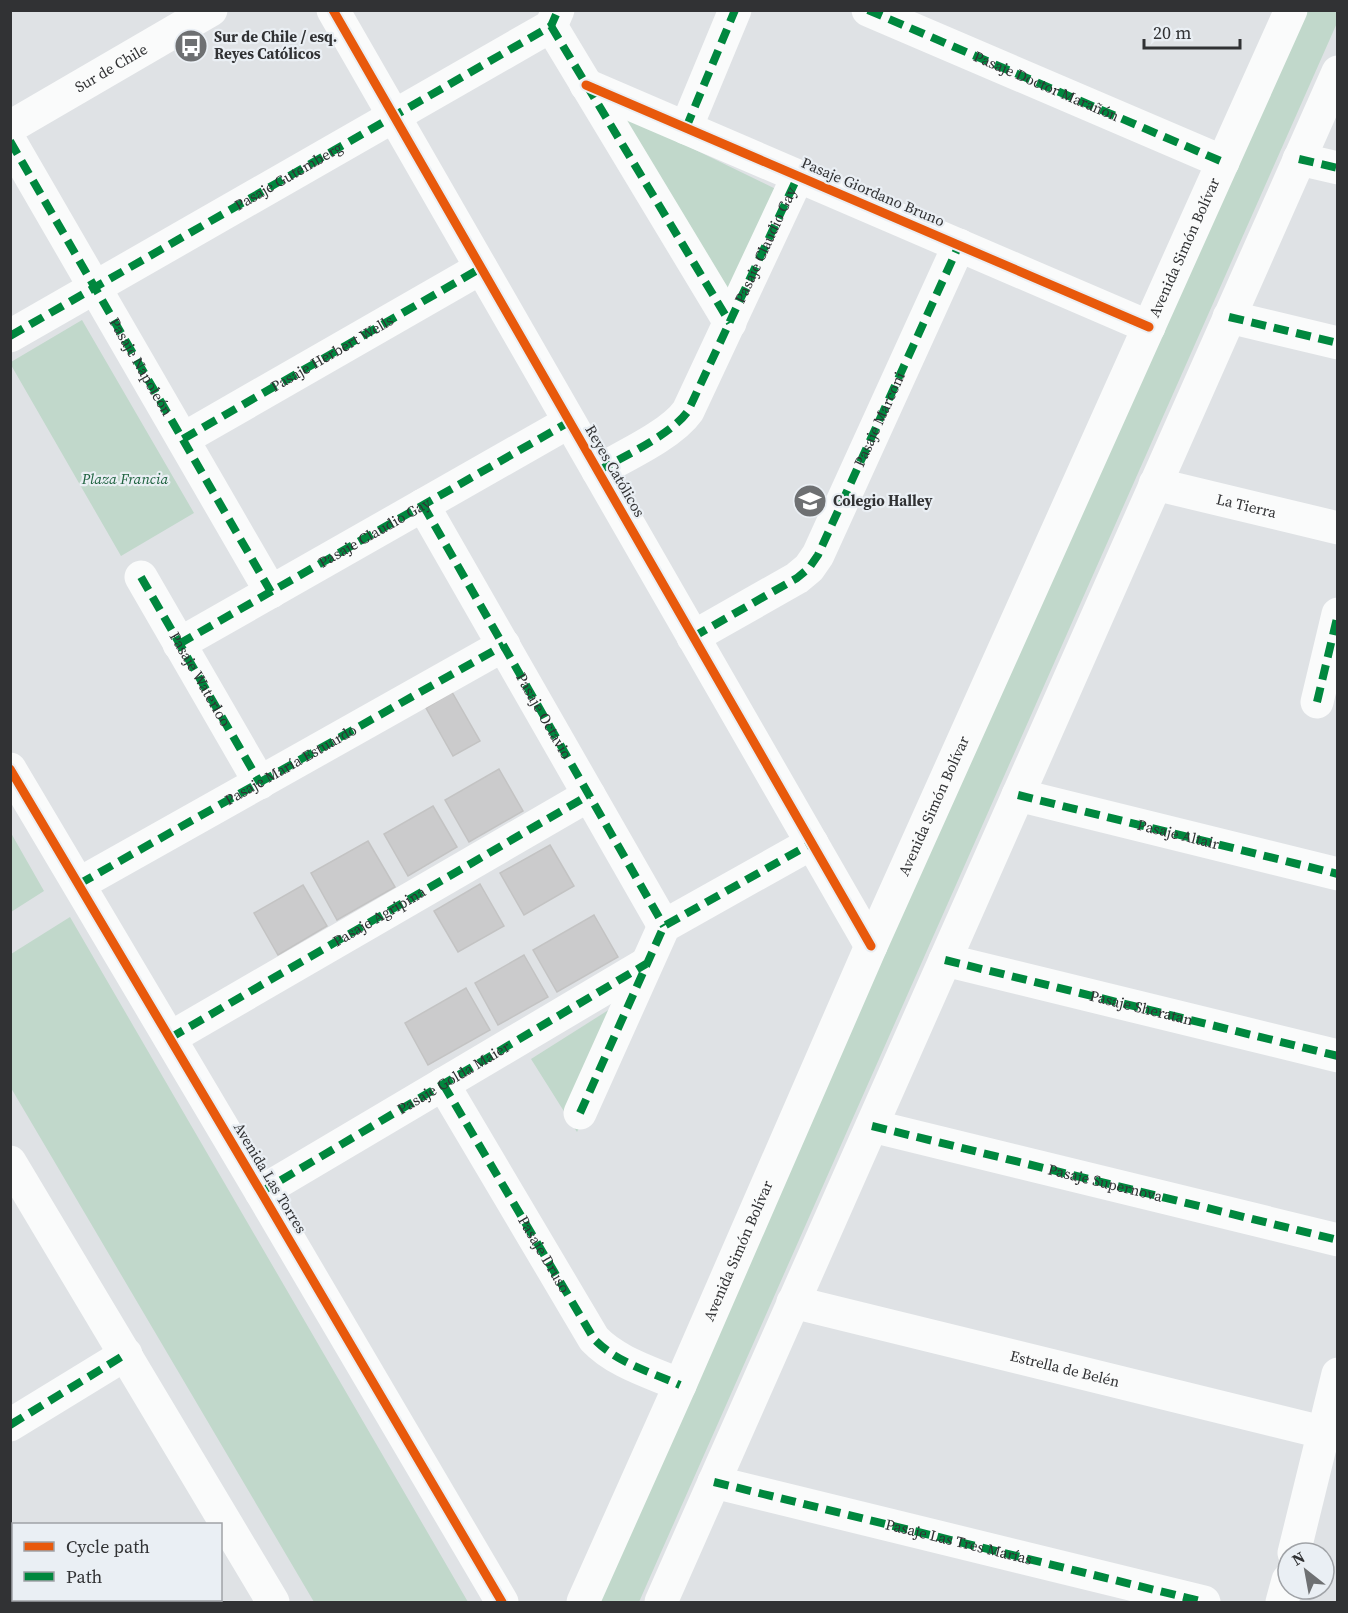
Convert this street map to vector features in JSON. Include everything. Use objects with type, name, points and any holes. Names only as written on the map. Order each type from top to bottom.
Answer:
[{"type":"street","name":"Sur de Chile","points":[[10,127],[212,10]]},
{"type":"street","name":"Reyes Católicos","points":[[333,10],[871,946]]},
{"type":"street","points":[[686,128],[735,10]]},
{"type":"street","name":"Pasaje Doctor Marañón","points":[[868,10],[1223,162]]},
{"type":"street","name":"Avenida Simón Bolívar","points":[[583,1602],[871,946],[1291,10]]},
{"type":"street","name":"Pasaje Gutemberg","points":[[10,336],[394,117],[554,18]]},
{"type":"street","points":[[554,18],[586,85],[730,323]]},
{"type":"street","points":[[661,1602],[1338,72]]},
{"type":"street","name":"Pasaje Giordano Bruno","points":[[586,85],[1149,327]]},
{"type":"street","name":"Pasaje Napoleón","points":[[10,141],[271,592]]},
{"type":"street","points":[[1299,159],[1338,168]]},
{"type":"street","name":"Pasaje Claudio Gay","points":[[598,471],[668,430],[683,418],[692,404],[798,176]]},
{"type":"street","name":"Pasaje Marconi","points":[[693,637],[797,579],[818,555],[959,245]]},
{"type":"street","name":"Pasaje Herbert Wells","points":[[183,440],[481,268]]},
{"type":"street","points":[[1229,317],[1338,343]]},
{"type":"street","name":"Pasaje Claudio Gay","points":[[179,644],[570,422]]},
{"type":"street","name":"La Tierra","points":[[1155,484],[1338,528]]},
{"type":"street","name":"Pasaje Octavio","points":[[423,505],[664,926]]},
{"type":"street","name":"Pasaje Waterloo","points":[[141,577],[260,783]]},
{"type":"street","points":[[1317,702],[1338,614]]},
{"type":"street","name":"Pasaje María Estuardo","points":[[79,884],[504,645]]},
{"type":"street","name":"Avenida Las Torres","points":[[10,769],[502,1602]]},
{"type":"street","name":"Pasaje Agripina","points":[[170,1038],[589,795]]},
{"type":"street","name":"Pasaje Altair","points":[[1018,795],[1338,874]]},
{"type":"street","points":[[580,1113],[664,926],[812,843]]},
{"type":"street","name":"Pasaje Sheratan","points":[[945,960],[1338,1056]]},
{"type":"street","name":"Pasaje Golda Maier","points":[[261,1192],[646,964]]},
{"type":"street","name":"Pasaje Druso","points":[[443,1084],[594,1339],[619,1358],[680,1385]]},
{"type":"street","name":"Pasaje Supernova","points":[[872,1126],[1338,1240]]},
{"type":"street","points":[[10,1162],[273,1602]]},
{"type":"street","name":"Estrella de Belén","points":[[793,1302],[1330,1435]]},
{"type":"street","points":[[10,1425],[126,1354]]},
{"type":"street","points":[[1298,1541],[1330,1435],[1338,1374]]},
{"type":"street","name":"Pasaje Las Tres Marías","points":[[714,1482],[1204,1602]]},
{"type":"green space","points":[[1303,11],[1337,11],[1337,23],[639,1602],[595,1602]]},
{"type":"green space","points":[[609,108],[784,193],[731,300]]},
{"type":"green space","name":"Plaza Francia","points":[[82,320],[194,513],[121,556],[11,365],[11,362]]},
{"type":"green space","points":[[11,833],[44,891],[10,912]]},
{"type":"green space","points":[[70,917],[468,1602],[314,1602],[11,1088],[11,954]]},
{"type":"green space","points":[[648,985],[577,1132],[531,1059]]},
{"type":"building","points":[[452,692],[480,741],[453,756],[426,708]]},
{"type":"building","points":[[499,769],[523,811],[469,842],[445,800]]},
{"type":"building","points":[[433,806],[457,847],[408,876],[384,834]]},
{"type":"building","points":[[368,841],[395,887],[337,920],[311,873]]},
{"type":"building","points":[[550,845],[574,886],[524,915],[500,873]]},
{"type":"building","points":[[480,884],[504,926],[458,952],[434,911]]},
{"type":"building","points":[[303,885],[327,926],[278,955],[254,913]]},
{"type":"building","points":[[594,915],[618,957],[557,992],[533,950]]},
{"type":"building","points":[[524,955],[548,997],[498,1025],[475,983]]},
{"type":"building","points":[[466,988],[490,1030],[428,1065],[405,1023]]},
{"type":"marked path","points":[[10,336],[551,26],[558,10]]},
{"type":"marked path","points":[[686,128],[735,10]]},
{"type":"marked path","points":[[868,10],[1223,162]]},
{"type":"marked path","points":[[551,26],[730,323]]},
{"type":"marked path","points":[[10,141],[271,592]]},
{"type":"marked path","points":[[1299,159],[1338,168]]},
{"type":"marked path","points":[[598,471],[659,437],[688,411],[798,176]]},
{"type":"marked path","points":[[693,637],[797,578],[809,568],[818,555],[959,245]]},
{"type":"marked path","points":[[183,439],[481,268]]},
{"type":"marked path","points":[[1229,317],[1338,343]]},
{"type":"marked path","points":[[179,644],[569,422]]},
{"type":"marked path","points":[[423,505],[664,926]]},
{"type":"marked path","points":[[141,577],[260,783]]},
{"type":"marked path","points":[[1317,702],[1338,614]]},
{"type":"marked path","points":[[79,884],[504,645]]},
{"type":"marked path","points":[[170,1038],[589,795]]},
{"type":"marked path","points":[[1018,795],[1338,874]]},
{"type":"marked path","points":[[580,1113],[664,926],[812,843]]},
{"type":"marked path","points":[[945,960],[1338,1056]]},
{"type":"marked path","points":[[261,1192],[646,964]]},
{"type":"marked path","points":[[443,1084],[594,1339],[624,1361],[680,1385]]},
{"type":"marked path","points":[[872,1126],[1338,1240]]},
{"type":"marked path","points":[[10,1425],[126,1354]]},
{"type":"marked path","points":[[714,1482],[1204,1602]]},
{"type":"cycle path","points":[[333,10],[871,946]]},
{"type":"cycle path","points":[[586,85],[1149,327]]},
{"type":"cycle path","points":[[10,769],[502,1602]]},
{"type":"place","name":"Sur de Chile / esq. Reyes Católicos","points":[[191,46]]},
{"type":"place","name":"Colegio Halley","points":[[810,501]]}]
